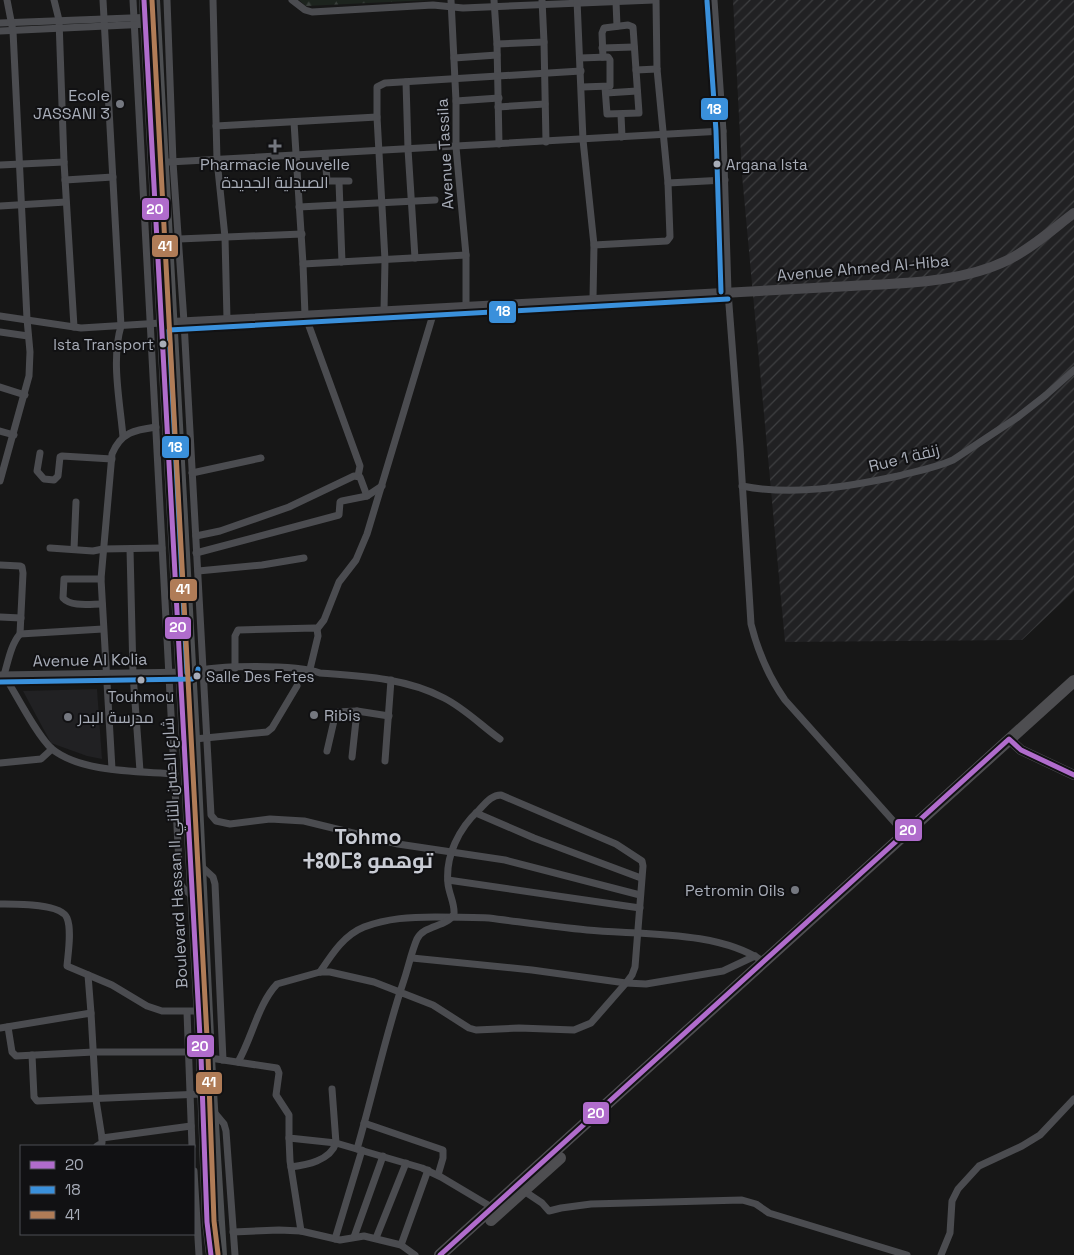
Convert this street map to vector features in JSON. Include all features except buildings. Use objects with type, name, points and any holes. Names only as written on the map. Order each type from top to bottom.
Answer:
[{"type":"highway","points":[[452,1255],[524,1192],[1012,742],[1074,681]]},
{"type":"highway","points":[[440,1255],[760,959],[1012,742],[1074,692]]},
{"type":"main road","name":"Boulevard Hassan II شارع الحسن الثاني","points":[[144,0],[151,20],[163,162],[174,673],[192,896],[198,1011],[214,1112],[222,1255]]},
{"type":"main road","name":"Boulevard Hassan II شارع الحسن الثاني","points":[[151,20],[155,0]]},
{"type":"main road","name":"Boulevard Hassan II شارع الحسن الثاني","points":[[166,323],[195,739],[201,866],[206,1057],[202,1094],[211,1255]]},
{"type":"street","points":[[0,481],[1,470],[25,395],[29,376],[30,352],[12,27],[7,0]]},
{"type":"street","points":[[54,0],[59,24],[64,162],[74,327]]},
{"type":"street","points":[[103,0],[121,326],[116,354],[123,437]]},
{"type":"street","points":[[133,0],[162,548],[174,673],[175,774],[180,882],[183,888],[192,896]]},
{"type":"street","points":[[166,0],[163,162],[179,239],[211,815],[216,821],[237,824],[270,819],[304,821],[398,844],[505,860],[640,896]]},
{"type":"street","points":[[213,0],[216,160],[225,237],[227,320]]},
{"type":"street","points":[[292,0],[305,10],[312,12],[451,3],[655,0],[657,69],[668,183],[670,240],[594,246]]},
{"type":"street","points":[[714,0],[723,132],[728,292],[750,615],[758,650],[774,685],[785,700],[905,834]]},
{"type":"street","points":[[617,26],[621,1]]},
{"type":"street","points":[[542,2],[546,142]]},
{"type":"street","points":[[577,2],[584,140],[594,246],[593,300]]},
{"type":"street","name":"Avenue Tassila","points":[[451,3],[456,101],[456,147],[466,255],[466,306]]},
{"type":"street","points":[[495,3],[498,44],[499,144]]},
{"type":"street","points":[[0,31],[12,27],[151,20]]},
{"type":"street","points":[[0,23],[12,27]]},
{"type":"street","points":[[580,58],[608,57],[610,60],[611,83],[606,90],[607,114],[638,113],[633,27],[628,25],[606,26],[602,29],[603,57]]},
{"type":"street","points":[[498,44],[544,42]]},
{"type":"street","points":[[602,48],[634,47]]},
{"type":"street","points":[[454,58],[498,56]]},
{"type":"street","points":[[636,70],[657,69]]},
{"type":"street","points":[[384,311],[385,260],[378,151],[377,87],[382,83],[581,71]]},
{"type":"street","points":[[406,82],[414,258]]},
{"type":"street","points":[[582,87],[637,91]]},
{"type":"street","points":[[456,101],[499,98]]},
{"type":"street","points":[[498,106],[545,104]]},
{"type":"street","points":[[621,115],[622,137]]},
{"type":"street","points":[[216,126],[377,117]]},
{"type":"street","points":[[294,122],[304,264],[304,315],[360,466],[358,476],[367,496]]},
{"type":"street","points":[[163,162],[723,132]]},
{"type":"street","points":[[325,154],[327,180],[349,181]]},
{"type":"street","points":[[0,165],[64,162]]},
{"type":"street","points":[[65,180],[113,177]]},
{"type":"street","points":[[668,183],[725,180]]},
{"type":"street","points":[[339,182],[342,262]]},
{"type":"street","points":[[299,207],[435,200]]},
{"type":"street","points":[[0,206],[66,202]]},
{"type":"street","name":"Avenue Ahmed Al-Hiba","points":[[166,323],[923,281],[975,272],[1010,259],[1074,214]]},
{"type":"street","points":[[179,239],[302,234]]},
{"type":"street","points":[[304,264],[466,255]]},
{"type":"street","points":[[310,669],[318,636],[317,629],[324,620],[339,582],[356,560],[367,534],[435,308]]},
{"type":"street","points":[[0,316],[74,327],[166,323]]},
{"type":"street","points":[[0,332],[28,336]]},
{"type":"street","name":"Rue 1 زنقة","points":[[742,486],[783,490],[810,490],[867,482],[938,466],[953,460],[1018,417],[1074,370]]},
{"type":"street","points":[[0,387],[25,395]]},
{"type":"street","points":[[112,769],[101,579],[112,459],[116,444],[123,437],[135,430],[156,427]]},
{"type":"street","points":[[0,431],[14,434]]},
{"type":"street","points":[[40,453],[37,471],[44,479],[54,480],[58,476],[60,457],[62,456],[112,459]]},
{"type":"street","points":[[192,473],[261,458]]},
{"type":"street","points":[[196,536],[220,531],[290,507],[358,476]]},
{"type":"street","points":[[196,553],[339,515],[340,502],[367,496],[382,486]]},
{"type":"street","points":[[74,549],[76,502]]},
{"type":"street","points":[[50,548],[93,551],[103,549],[162,548]]},
{"type":"street","points":[[130,549],[133,674],[140,771]]},
{"type":"street","points":[[198,571],[262,565],[304,558]]},
{"type":"street","points":[[0,565],[20,566],[22,568],[20,634],[16,638],[2,675],[40,735],[52,749],[80,764],[112,769],[175,774]]},
{"type":"street","points":[[101,579],[64,579],[63,598],[67,602],[76,604],[102,604]]},
{"type":"street","points":[[0,617],[21,618]]},
{"type":"street","points":[[20,634],[103,629]]},
{"type":"street","points":[[235,668],[235,636],[238,630],[317,629]]},
{"type":"street","name":"Avenue Al Kolia","points":[[2,675],[174,673],[204,669],[272,667],[310,669],[320,673],[392,680],[420,688],[445,698],[500,740]]},
{"type":"street","points":[[385,761],[392,680]]},
{"type":"street","points":[[195,739],[267,732],[297,686]]},
{"type":"street","points":[[327,751],[336,712],[357,711],[389,716]]},
{"type":"street","points":[[352,757],[357,711]]},
{"type":"street","points":[[1012,742],[1027,754],[1074,775]]},
{"type":"street","points":[[0,763],[41,758],[52,749]]},
{"type":"street","points":[[238,1062],[265,1004],[277,984],[320,972],[374,982],[400,993],[433,1005],[469,1028],[476,1030],[519,1028],[574,1030],[591,1023],[626,983],[635,967],[642,861],[627,850],[503,795],[493,797],[460,832],[449,863],[448,880],[455,911],[449,921],[420,934],[416,941],[412,958],[400,993],[390,1023],[335,1239]]},
{"type":"street","points":[[476,813],[534,838],[642,878]]},
{"type":"street","points":[[201,866],[213,878],[215,884],[223,1060]]},
{"type":"street","points":[[448,880],[640,908]]},
{"type":"street","points":[[0,904],[33,905],[53,909],[65,914],[69,925],[67,966],[112,985],[148,1006],[162,1011],[198,1011]]},
{"type":"street","points":[[320,972],[335,949],[350,934],[363,927],[399,918],[488,918],[569,928],[668,935],[714,942],[760,959]]},
{"type":"street","points":[[412,958],[646,984],[704,976],[760,959]]},
{"type":"street","points":[[88,975],[96,1100],[102,1138],[102,1143],[99,1145]]},
{"type":"street","points":[[187,1012],[192,1145]]},
{"type":"street","points":[[0,1028],[91,1013]]},
{"type":"street","points":[[8,1027],[14,1055],[94,1052],[188,1052],[206,1057],[278,1069],[276,1095],[290,1118],[291,1167],[301,1231]]},
{"type":"street","points":[[32,1055],[35,1100],[38,1101],[202,1094]]},
{"type":"street","points":[[291,1167],[314,1163],[330,1152],[336,1143],[332,1089]]},
{"type":"street","points":[[941,1255],[950,1233],[952,1201],[958,1189],[979,1166],[1022,1146],[1040,1134],[1074,1099]]},
{"type":"street","points":[[214,1112],[224,1124],[226,1131],[235,1255]]},
{"type":"street","points":[[364,1123],[440,1148],[444,1153],[438,1175]]},
{"type":"street","points":[[102,1138],[191,1126]]},
{"type":"street","points":[[289,1138],[336,1143],[428,1170],[493,1208]]},
{"type":"street","points":[[354,1238],[383,1156]]},
{"type":"street","points":[[376,1238],[406,1163]]},
{"type":"street","points":[[401,1245],[428,1170]]},
{"type":"street","points":[[524,1192],[542,1203],[549,1211],[582,1204],[742,1200],[756,1204],[769,1213],[907,1255]]},
{"type":"street","points":[[195,1202],[199,1255]]},
{"type":"street","points":[[233,1232],[279,1230],[301,1231],[344,1240],[360,1236],[376,1238],[401,1245],[414,1255]]},
{"type":"shaded area","points":[[733,0],[1074,0],[1074,591],[1022,640],[785,642],[742,175]]},
{"type":"shaded area","name":"مدرسة البدر","points":[[97,689],[102,759],[87,756],[51,743],[23,691]]},
{"type":"green space","points":[[299,0],[430,0],[306,6]]},
{"type":"transit line","name":"20","points":[[144,0],[201,1056],[207,1222],[211,1255]]},
{"type":"transit line","name":"41","points":[[152,0],[208,1056],[214,1221],[218,1254]]},
{"type":"transit line","name":"18","points":[[707,1],[716,131],[721,292]]},
{"type":"transit line","name":"18","points":[[187,673],[169,330],[728,299]]},
{"type":"transit line","name":"18","points":[[0,682],[192,679],[197,676],[198,669]]},
{"type":"transit line","name":"20","points":[[440,1255],[1009,739],[1021,750],[1074,775]]},
{"type":"place","name":"Ecole JASSANI 3","points":[[120,104]]},
{"type":"place","name":"Pharmacie Nouvelle الصيدلية الجديدة","points":[[275,146]]},
{"type":"place","name":"Argana Ista","points":[[717,164]]},
{"type":"place","name":"Ista Transport","points":[[163,344]]},
{"type":"place","name":"Salle Des Fetes","points":[[197,676]]},
{"type":"place","name":"Touhmou","points":[[141,680]]},
{"type":"place","name":"Ribis","points":[[314,715]]},
{"type":"place","name":"مدرسة البدر","points":[[68,717]]},
{"type":"place","name":"Petromin Oils","points":[[795,890]]},
{"type":"district","name":"Tohmo ⵜⵓⵀⵎⵓ توهمو","points":[[368,848]]}]
